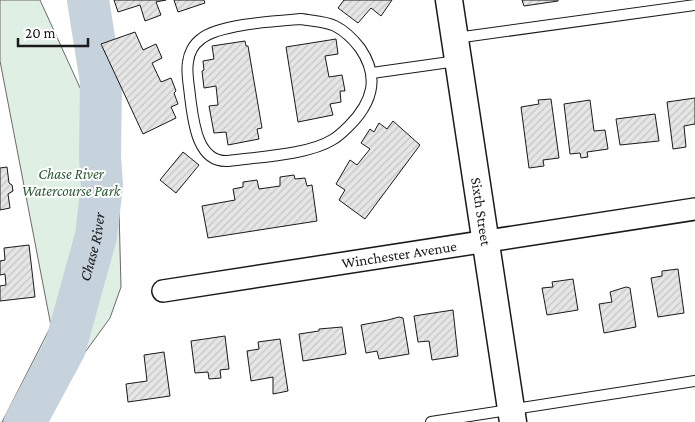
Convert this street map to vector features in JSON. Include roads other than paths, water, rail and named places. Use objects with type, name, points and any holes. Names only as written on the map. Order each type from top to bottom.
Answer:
[{"type":"street","name":"Sixth Street","points":[[449,0],[512,416]]},
{"type":"street","name":"Winchester Avenue","points":[[163,291],[484,240],[695,209]]},
{"type":"lane","points":[[372,73],[456,49],[695,5]]},
{"type":"lane","points":[[301,19],[334,25],[346,33],[364,55],[372,73],[372,90],[368,101],[358,117],[332,140],[319,146],[305,150],[220,162],[206,152],[199,140],[194,122],[187,74],[188,61],[193,47],[209,33],[225,29],[301,19]]},
{"type":"lane","points":[[431,422],[512,416],[695,381]]},
{"type":"waterway","name":"Chase River","points":[[25,422],[65,348],[96,236],[102,185],[100,157],[101,82],[88,0]]},
{"type":"park label","name":"Chase River Watercourse Park","points":[[71,182]]}]
